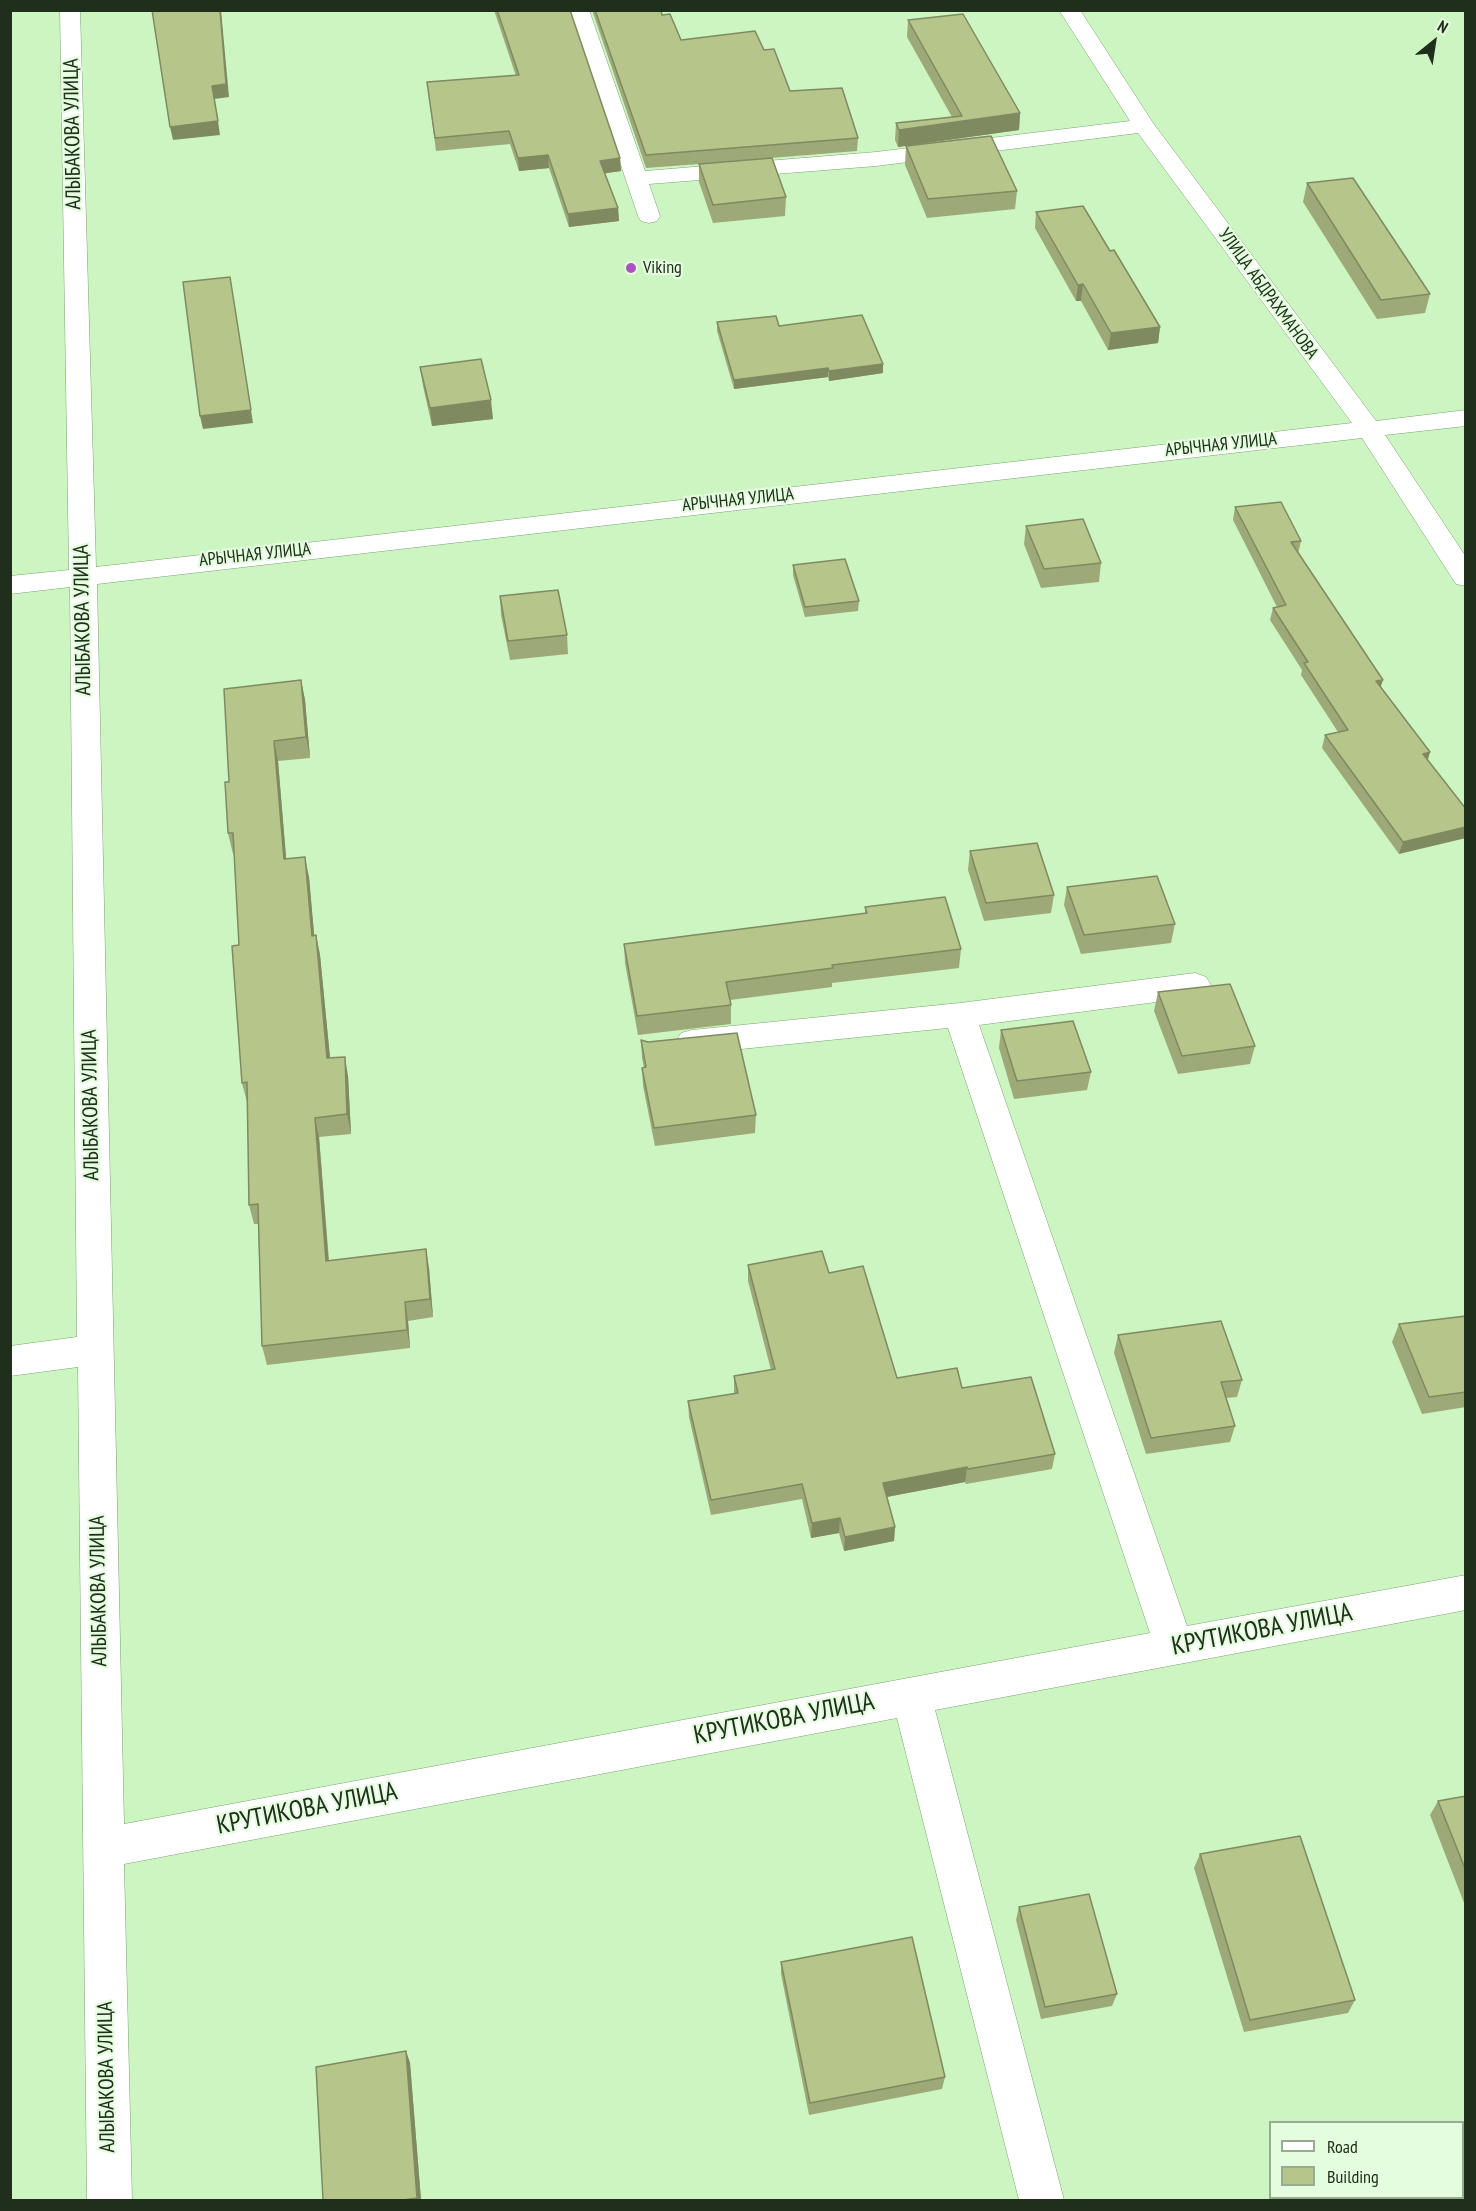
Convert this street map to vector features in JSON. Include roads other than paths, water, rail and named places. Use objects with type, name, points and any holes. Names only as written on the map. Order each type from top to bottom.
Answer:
[{"type":"street","name":"АЛЫБАКОВА УЛИЦА","points":[[70,10],[83,575],[109,2200]]},
{"type":"street","points":[[579,10],[638,178],[649,216]]},
{"type":"street","name":"УЛИЦА АБДРАХМАНОВА","points":[[1070,10],[1144,126],[1368,428],[1466,578]]},
{"type":"street","points":[[638,178],[876,159],[1144,126]]},
{"type":"street","name":"АРЫЧНАЯ УЛИЦА","points":[[10,585],[1466,418]]},
{"type":"street","points":[[660,1045],[960,1015],[1195,986]]},
{"type":"street","points":[[960,1015],[1174,1646]]},
{"type":"street","points":[[10,1361],[95,1350]]},
{"type":"street","name":"КРУТИКОВА УЛИЦА","points":[[104,1848],[1466,1592]]},
{"type":"street","points":[[911,1696],[1042,2200]]},
{"type":"place","name":"Viking","points":[[631,268]]}]
